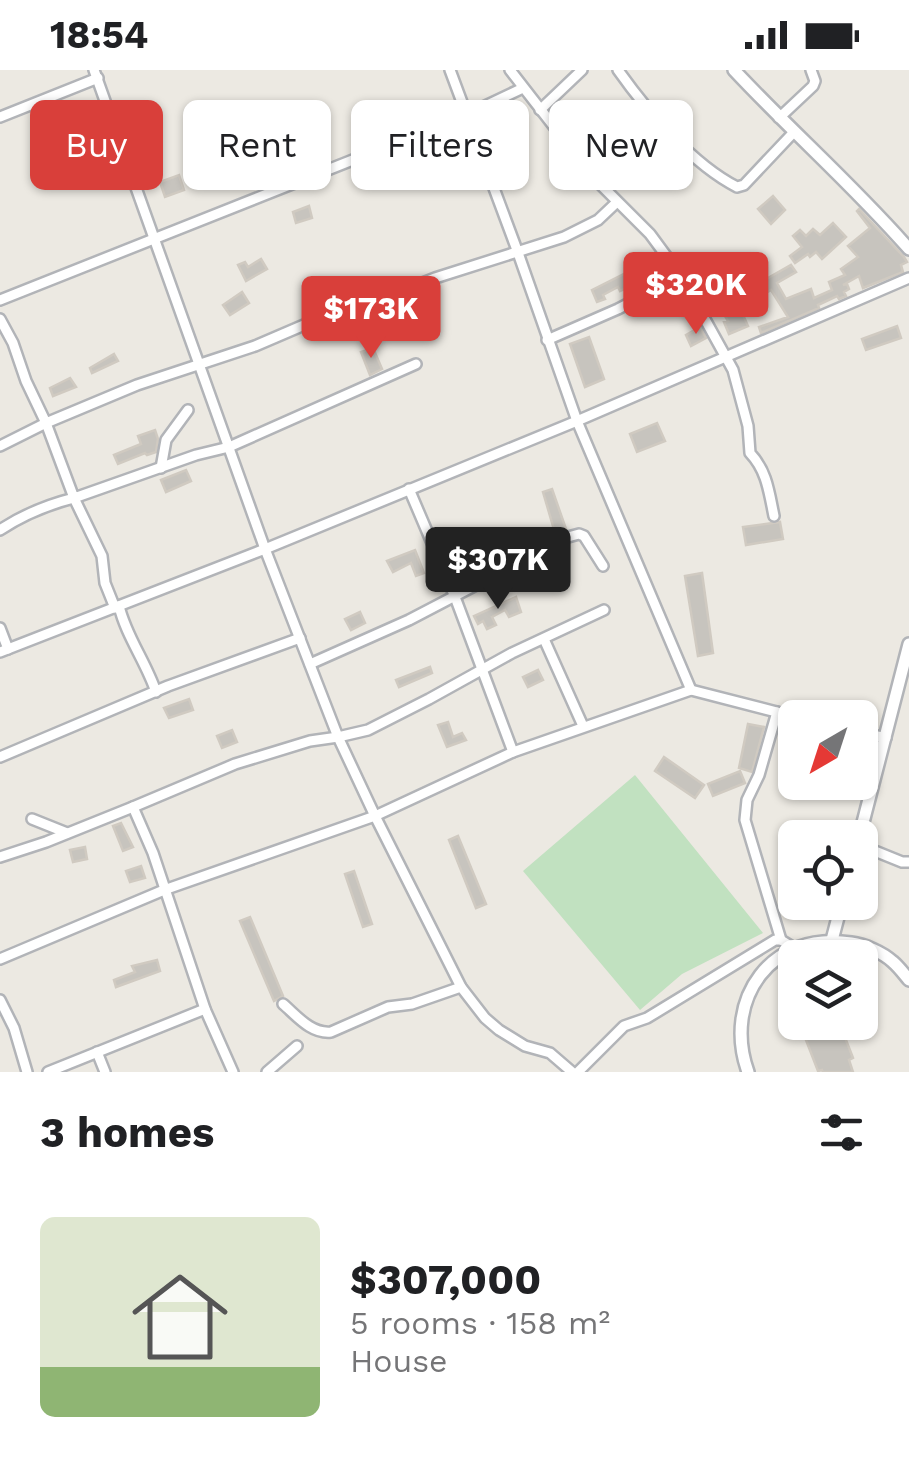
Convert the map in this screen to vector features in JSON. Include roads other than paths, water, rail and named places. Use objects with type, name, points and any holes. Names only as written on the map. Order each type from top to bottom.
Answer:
[{"type":"street","points":[[450,70],[461,100]]},
{"type":"street","points":[[510,70],[594,178],[650,234],[681,276],[733,370],[748,426],[750,453],[763,469],[774,516]]},
{"type":"street","points":[[540,110],[582,70]]},
{"type":"street","points":[[618,70],[696,158],[737,187],[744,185],[794,132]]},
{"type":"street","points":[[734,70],[858,192],[909,249]]},
{"type":"street","points":[[779,118],[813,86],[811,70]]},
{"type":"street","points":[[0,116],[96,74],[265,550],[338,737],[460,987],[485,1018],[526,1046],[550,1053],[575,1072],[624,1026],[648,1018],[778,940]]},
{"type":"street","points":[[498,100],[523,88]]},
{"type":"street","points":[[0,300],[351,161]]},
{"type":"street","points":[[494,190],[576,420],[691,690]]},
{"type":"street","points":[[0,446],[137,384],[255,346],[517,250],[564,237],[598,220],[617,202]]},
{"type":"street","points":[[547,340],[681,276]]},
{"type":"street","points":[[0,628],[4,651],[265,550],[909,278]]},
{"type":"street","points":[[0,319],[102,556],[112,609],[137,646],[156,692]]},
{"type":"street","points":[[0,530],[50,504],[228,447],[416,364]]},
{"type":"street","points":[[161,468],[166,440],[188,410]]},
{"type":"street","points":[[409,489],[513,752]]},
{"type":"street","points":[[310,664],[579,534],[588,540],[603,566]]},
{"type":"street","points":[[112,609],[122,620]]},
{"type":"street","points":[[0,857],[133,808],[235,764],[310,741],[368,730],[480,669],[604,610]]},
{"type":"street","points":[[0,757],[300,638]]},
{"type":"street","points":[[544,639],[583,726]]},
{"type":"street","points":[[865,820],[909,644]]},
{"type":"street","points":[[0,959],[164,890],[375,816],[513,752],[691,690],[777,712],[759,775],[747,800],[745,820],[780,940]]},
{"type":"street","points":[[878,736],[886,738]]},
{"type":"street","points":[[133,808],[153,852],[205,1009],[233,1072]]},
{"type":"street","points":[[32,819],[67,833]]},
{"type":"street","points":[[878,850],[909,862]]},
{"type":"street","points":[[832,940],[837,920]]},
{"type":"street","points":[[878,953],[892,961],[909,980]]},
{"type":"street","points":[[748,1072],[741,1052],[740,1020],[749,990],[778,959]]},
{"type":"street","points":[[282,1004],[321,1033],[388,1007],[412,1004],[460,987]]},
{"type":"street","points":[[0,1000],[28,1072]]},
{"type":"street","points":[[48,1072],[205,1009]]},
{"type":"street","points":[[267,1072],[297,1046]]},
{"type":"street","points":[[97,1052],[106,1072]]}]
